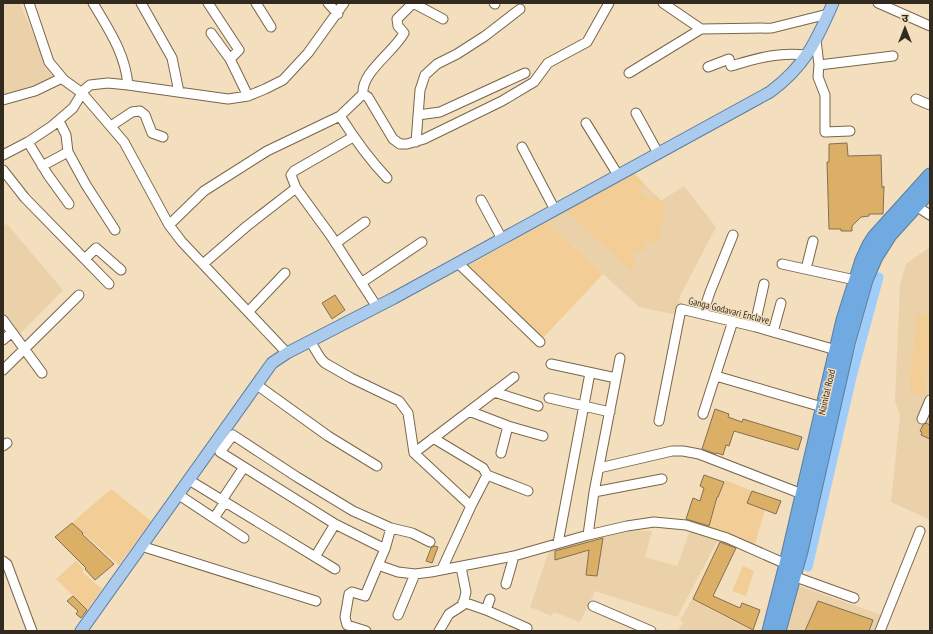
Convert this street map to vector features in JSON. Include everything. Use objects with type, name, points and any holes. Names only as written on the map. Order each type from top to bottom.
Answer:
[{"type":"highway","name":"Nainital Road","points":[[779,631],[802,494],[843,320],[855,280],[869,245],[930,175]]},
{"type":"highway","name":"Nainital Road","points":[[769,631],[788,576],[866,280],[876,257],[886,241],[930,191]]},
{"type":"main road","points":[[81,631],[272,364],[287,353],[377,307],[770,92],[785,81],[799,66],[816,40],[832,3]]},
{"type":"street","points":[[28,3],[49,62],[62,78],[82,93],[124,142],[169,225],[182,242],[249,311],[287,353]]},
{"type":"street","points":[[93,3],[120,49],[127,73],[128,85]]},
{"type":"street","points":[[141,3],[172,58],[179,92]]},
{"type":"street","points":[[208,3],[239,50],[230,59]]},
{"type":"street","points":[[256,3],[271,27]]},
{"type":"street","points":[[328,3],[338,14]]},
{"type":"street","points":[[3,155],[28,142],[59,121],[73,108],[82,93],[90,85],[108,83],[128,85],[228,99],[248,96],[283,80],[308,53],[338,14],[344,3]]},
{"type":"street","points":[[443,19],[413,3],[397,19],[398,26],[404,33],[382,59],[362,88],[363,94],[368,97],[393,139],[400,144],[416,142],[435,135],[502,102],[534,82],[548,63],[587,42],[609,3]]},
{"type":"street","points":[[663,3],[701,29]]},
{"type":"street","points":[[878,3],[930,26]]},
{"type":"street","points":[[416,142],[420,90],[425,75],[436,64],[457,54],[520,9]]},
{"type":"street","points":[[628,73],[701,29],[772,28],[828,14]]},
{"type":"street","points":[[211,33],[230,59],[248,96]]},
{"type":"street","points":[[816,40],[819,65],[818,77],[825,95],[825,132],[850,131]]},
{"type":"street","points":[[708,67],[729,59],[731,66],[770,55],[806,55]]},
{"type":"street","points":[[819,65],[893,56]]},
{"type":"street","points":[[418,115],[440,112],[525,73]]},
{"type":"street","points":[[3,100],[36,91],[62,78]]},
{"type":"street","points":[[169,225],[204,191],[267,151],[340,116],[363,94]]},
{"type":"street","points":[[916,99],[930,105]]},
{"type":"street","points":[[111,126],[132,112],[140,111],[145,115],[152,133],[163,137]]},
{"type":"street","points":[[636,113],[658,152]]},
{"type":"street","points":[[340,116],[353,136],[387,178]]},
{"type":"street","points":[[59,121],[66,135],[68,152],[86,185],[115,230]]},
{"type":"street","points":[[586,123],[618,174]]},
{"type":"street","points":[[353,136],[294,171],[291,175],[296,188],[336,243],[377,307]]},
{"type":"street","points":[[28,142],[48,176],[69,204]]},
{"type":"street","points":[[522,147],[555,210]]},
{"type":"street","points":[[42,166],[68,152]]},
{"type":"street","points":[[3,170],[25,198],[109,284]]},
{"type":"street","points":[[203,264],[247,226],[296,188]]},
{"type":"street","points":[[481,200],[502,239]]},
{"type":"street","points":[[916,206],[930,215]]},
{"type":"street","points":[[336,243],[365,222]]},
{"type":"street","points":[[703,314],[710,292],[733,235]]},
{"type":"street","points":[[806,269],[813,241]]},
{"type":"street","points":[[361,282],[422,242]]},
{"type":"street","points":[[85,259],[96,248],[121,270]]},
{"type":"street","points":[[458,262],[540,342]]},
{"type":"street","points":[[782,264],[855,280]]},
{"type":"street","points":[[249,311],[286,273]]},
{"type":"street","points":[[756,327],[756,320],[764,284]]},
{"type":"street","points":[[3,370],[79,295]]},
{"type":"street","points":[[773,332],[782,303]]},
{"type":"street","name":"Ganga Godavari Enclave","points":[[659,421],[681,309],[734,321],[836,350]]},
{"type":"street","points":[[3,320],[42,373]]},
{"type":"street","points":[[703,414],[734,321]]},
{"type":"street","points":[[3,340],[12,332]]},
{"type":"street","points":[[310,341],[325,363],[399,401],[408,413],[414,453],[471,506]]},
{"type":"street","points":[[588,535],[594,492],[620,358]]},
{"type":"street","points":[[551,364],[616,378]]},
{"type":"street","points":[[558,543],[590,373]]},
{"type":"street","points":[[716,376],[822,407]]},
{"type":"street","points":[[414,453],[514,377]]},
{"type":"street","points":[[257,385],[328,436],[377,466]]},
{"type":"street","points":[[494,392],[538,406]]},
{"type":"street","points":[[549,398],[610,412]]},
{"type":"street","points":[[922,419],[930,400]]},
{"type":"street","points":[[469,411],[508,426],[542,436]]},
{"type":"street","points":[[501,453],[508,426]]},
{"type":"street","points":[[385,549],[335,524],[220,452],[233,435],[297,477],[353,511],[392,528],[412,533],[430,542]]},
{"type":"street","points":[[433,438],[484,468],[487,475],[528,491]]},
{"type":"street","points":[[599,468],[672,451],[683,450],[699,454],[802,494]]},
{"type":"street","points":[[214,518],[244,467]]},
{"type":"street","points":[[442,569],[487,475]]},
{"type":"street","points":[[594,492],[662,479]]},
{"type":"street","points":[[189,480],[335,569]]},
{"type":"street","points":[[179,495],[244,538]]},
{"type":"street","points":[[378,565],[398,572],[415,574],[461,567],[486,560],[514,556],[588,535],[627,526],[654,522],[686,525],[727,538],[788,576],[854,598]]},
{"type":"street","points":[[315,557],[335,524]]},
{"type":"street","points":[[366,631],[347,625],[345,617],[350,594],[352,592],[365,596],[385,549],[392,528]]},
{"type":"street","points":[[880,631],[920,531]]},
{"type":"street","points":[[141,546],[316,601]]},
{"type":"street","points":[[506,584],[514,556]]},
{"type":"street","points":[[5,567],[32,631]]},
{"type":"street","points":[[439,631],[449,614],[463,604],[466,592],[461,567]]},
{"type":"street","points":[[398,615],[415,574]]},
{"type":"street","points":[[486,610],[490,599]]},
{"type":"street","points":[[463,602],[486,610],[527,628]]},
{"type":"street","points":[[593,606],[651,631]]},
{"type":"shaded area","points":[[3,3],[20,3],[45,62],[56,77],[32,88],[3,94]]},
{"type":"shaded area","points":[[633,172],[661,201],[684,186],[716,227],[680,296],[677,315],[639,307],[547,222]]},
{"type":"shaded area","points":[[633,172],[645,185],[639,191],[650,201],[656,195],[665,205],[662,214],[665,215],[664,222],[659,222],[658,227],[661,228],[658,244],[646,241],[644,252],[635,251],[633,259],[635,260],[632,271],[566,211]]},
{"type":"shaded area","points":[[547,222],[603,274],[541,340],[467,266]]},
{"type":"shaded area","points":[[7,224],[63,290],[18,336],[3,314],[3,226]]},
{"type":"shaded area","points":[[930,247],[930,520],[891,502],[900,416],[895,401],[900,285],[906,264]]},
{"type":"shaded area","points":[[916,314],[930,315],[930,358],[927,358],[926,395],[910,394],[911,357],[913,357]]},
{"type":"shaded area","points":[[725,480],[752,491],[747,503],[765,509],[754,548],[709,527],[715,505]]},
{"type":"shaded area","points":[[111,489],[151,521],[119,565],[72,523]]},
{"type":"shaded area","points":[[629,530],[652,531],[645,557],[677,566],[690,530],[718,540],[677,617],[595,591],[580,622],[554,612],[551,616],[530,607],[550,548]]},
{"type":"shaded area","points":[[76,561],[84,569],[82,572],[102,589],[87,610],[56,579]]},
{"type":"shaded area","points":[[743,566],[754,571],[746,596],[732,591]]},
{"type":"shaded area","points":[[796,585],[882,615],[876,631],[785,631]]},
{"type":"shaded area","points":[[692,599],[753,631],[678,631],[683,622],[680,620]]},
{"type":"building","points":[[847,143],[848,156],[881,155],[882,188],[884,186],[883,214],[869,214],[869,216],[861,217],[852,226],[852,231],[841,231],[841,229],[829,229],[827,162],[829,162],[829,144]]},
{"type":"building","points":[[335,295],[345,310],[332,319],[322,303]]},
{"type":"building","points":[[715,409],[729,414],[728,417],[742,422],[743,419],[802,437],[798,450],[734,431],[729,446],[726,445],[723,455],[702,449]]},
{"type":"building","points":[[926,423],[930,425],[930,439],[921,435],[922,432],[920,431]]},
{"type":"building","points":[[704,475],[724,482],[717,497],[709,526],[686,519],[693,498],[700,501],[704,488],[700,486]]},
{"type":"building","points":[[752,491],[781,501],[776,514],[747,503]]},
{"type":"building","points":[[72,523],[114,564],[95,580],[85,569],[86,568],[55,537]]},
{"type":"building","points":[[603,538],[597,576],[586,575],[589,550],[555,560],[555,551]]},
{"type":"building","points":[[720,542],[736,548],[713,596],[740,608],[742,603],[760,610],[753,630],[693,599]]},
{"type":"building","points":[[434,546],[438,547],[432,563],[426,561],[431,548]]},
{"type":"building","points":[[73,596],[87,610],[81,618],[76,614],[78,611],[67,601]]},
{"type":"building","points":[[818,601],[873,620],[869,631],[805,631]]},
{"type":"waterway","points":[[808,567],[853,373],[879,277]]}]
